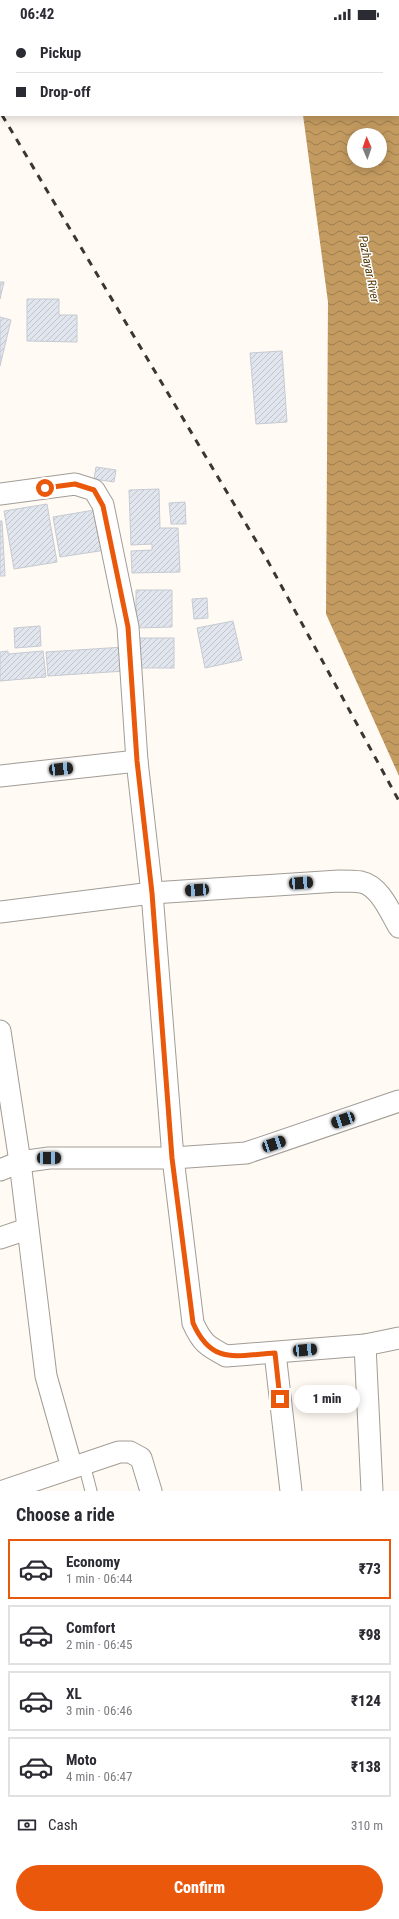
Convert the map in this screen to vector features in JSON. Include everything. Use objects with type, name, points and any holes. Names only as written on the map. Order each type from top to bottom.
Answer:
[{"type":"street","points":[[0,494],[75,484],[94,490],[103,506],[128,627],[137,761],[152,893],[172,1158],[193,1323],[200,1338],[206,1346],[226,1356],[365,1345],[399,1338]]},
{"type":"street","points":[[0,776],[137,761]]},
{"type":"street","points":[[0,912],[152,893],[339,881],[361,882],[370,885],[376,891],[399,927]]},
{"type":"street","points":[[0,1031],[20,1162],[46,1376],[78,1466]]},
{"type":"street","points":[[0,1170],[20,1162],[49,1158],[172,1158],[246,1153],[399,1101]]},
{"type":"street","points":[[0,1238],[27,1229]]},
{"type":"street","points":[[365,1345],[372,1491]]},
{"type":"street","points":[[275,1353],[291,1491]]},
{"type":"street","points":[[3,1491],[119,1452],[130,1452],[141,1458],[151,1491]]},
{"type":"lane","points":[[78,1466],[91,1491]]},
{"type":"water","name":"Pazhayar River","points":[[303,116],[399,116],[399,776],[326,614],[328,302]]},
{"type":"building","points":[[0,282],[4,282],[0,299]]},
{"type":"building","points":[[27,299],[59,299],[59,315],[77,315],[77,342],[27,341]]},
{"type":"building","points":[[0,317],[11,320],[0,366]]},
{"type":"building","points":[[282,351],[287,422],[256,424],[250,353]]},
{"type":"building","points":[[96,467],[116,470],[114,482],[94,479]]},
{"type":"building","points":[[159,489],[160,528],[178,528],[180,572],[132,573],[131,551],[152,550],[152,544],[131,545],[129,490]]},
{"type":"building","points":[[185,502],[186,524],[171,524],[169,503]]},
{"type":"building","points":[[47,504],[57,562],[14,569],[4,511]]},
{"type":"building","points":[[100,509],[106,550],[60,557],[53,517]]},
{"type":"building","points":[[0,521],[2,521],[5,576],[0,576]]},
{"type":"building","points":[[136,590],[172,590],[172,627],[136,628]]},
{"type":"building","points":[[207,598],[208,618],[194,619],[192,599]]},
{"type":"building","points":[[233,621],[242,660],[205,668],[197,628]]},
{"type":"building","points":[[40,626],[41,646],[15,648],[14,628]]},
{"type":"building","points":[[140,638],[174,638],[174,668],[140,668]]},
{"type":"building","points":[[124,647],[125,671],[48,676],[46,652]]},
{"type":"building","points":[[8,651],[8,654],[43,651],[46,677],[0,681],[0,652]]},
{"type":"railway","points":[[3,116],[265,556],[399,801]]},
{"type":"route","points":[[45,488],[75,484],[94,490],[103,506],[128,627],[137,761],[152,893],[172,1158],[193,1323],[200,1338],[206,1346],[226,1356],[275,1353],[280,1399]]}]
